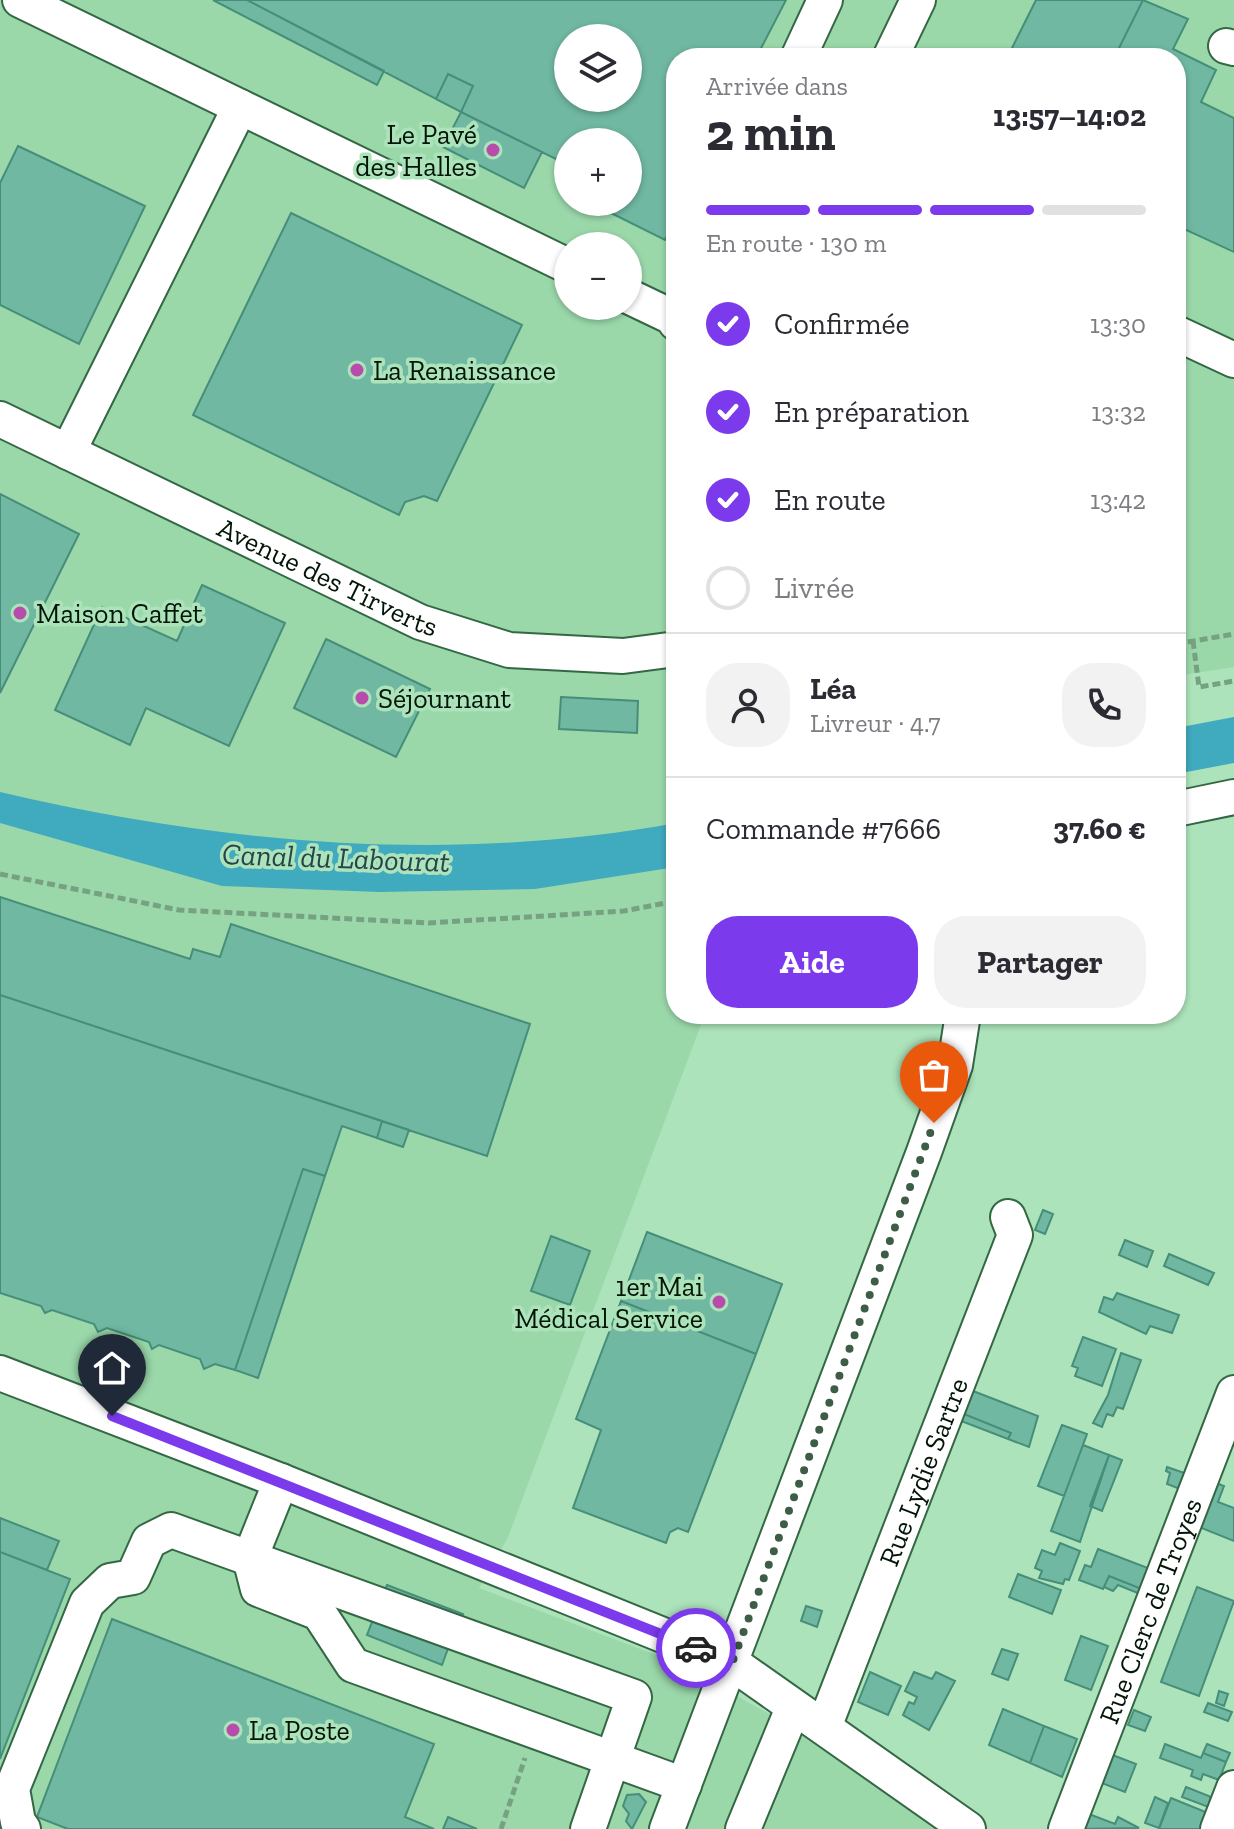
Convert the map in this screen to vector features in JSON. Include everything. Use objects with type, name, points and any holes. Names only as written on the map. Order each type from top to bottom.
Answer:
[{"type":"street","points":[[20,0],[554,259]]},
{"type":"street","points":[[803,48],[825,0]]},
{"type":"street","points":[[895,48],[918,0]]},
{"type":"street","points":[[68,452],[240,107]]},
{"type":"street","points":[[642,302],[666,313]]},
{"type":"street","points":[[1186,338],[1234,360]]},
{"type":"street","name":"Avenue des Tirverts","points":[[0,419],[420,622],[509,650],[623,656],[666,650]]},
{"type":"street","points":[[1186,807],[1234,797]]},
{"type":"street","points":[[667,1829],[924,1152],[955,1065],[961,1024]]},
{"type":"street","name":"Rue Lydie Sartre","points":[[824,1727],[1015,1235],[1008,1217]]},
{"type":"street","points":[[0,1373],[281,1481],[732,1663],[824,1727],[947,1823]]},
{"type":"street","name":"Rue Clerc de Troyes","points":[[1066,1829],[1234,1393]]},
{"type":"street","points":[[281,1481],[250,1558],[258,1589],[319,1613],[353,1665],[684,1785]]},
{"type":"street","points":[[23,1829],[18,1822],[12,1789],[87,1603],[110,1581],[133,1577],[149,1541],[171,1530],[634,1697],[588,1829]]},
{"type":"street","points":[[743,1829],[793,1708]]},
{"type":"street","points":[[1218,1829],[1234,1788]]},
{"type":"path","points":[[1186,642],[1234,634]]},
{"type":"path","points":[[1193,641],[1199,687],[1234,681]]},
{"type":"path","points":[[0,874],[179,910],[429,923],[624,911],[666,903]]},
{"type":"path","points":[[501,1829],[534,1731]]},
{"type":"shaded area","points":[[0,0],[1234,0],[1234,667],[1186,674],[1186,48],[666,48],[666,1024],[701,1024],[508,1537],[479,1588],[680,1664],[801,1732],[939,1829],[0,1829]]},
{"type":"water","points":[[1234,717],[1234,763],[1186,772],[1186,726]]},
{"type":"water","name":"Canal du Labourat","points":[[0,792],[168,825],[337,842],[422,845],[507,843],[591,836],[666,825],[666,869],[535,889],[379,892],[222,886],[0,823]]},
{"type":"building","points":[[213,0],[247,0],[384,71],[377,85]]},
{"type":"building","points":[[247,0],[786,0],[761,48],[666,48],[665,240],[617,216],[642,216],[642,128],[554,128],[554,158],[461,112],[473,86],[448,74],[436,99]]},
{"type":"building","points":[[1036,0],[1143,0],[1119,48],[1012,48]]},
{"type":"building","points":[[1143,0],[1188,19],[1174,48],[1119,48]]},
{"type":"building","points":[[1186,55],[1216,70],[1201,102],[1234,118],[1234,252],[1186,230]]},
{"type":"building","points":[[448,74],[473,86],[461,112],[436,99]]},
{"type":"building","name":"Le Pavé des Halles","points":[[461,112],[542,152],[524,188],[443,147]]},
{"type":"building","points":[[18,146],[145,206],[79,344],[0,305],[0,183]]},
{"type":"building","name":"La Renaissance","points":[[291,213],[522,325],[437,501],[424,496],[405,502],[399,515],[193,415]]},
{"type":"building","name":"Maison Caffet","points":[[0,494],[79,534],[0,693]]},
{"type":"building","points":[[202,585],[285,623],[229,746],[146,708],[130,745],[55,710],[102,607],[177,641]]},
{"type":"building","name":"Séjournant","points":[[326,639],[430,689],[396,757],[294,708]]},
{"type":"building","points":[[561,697],[638,701],[637,733],[559,729]]},
{"type":"building","points":[[0,897],[190,959],[193,949],[220,957],[231,924],[530,1024],[487,1156],[0,995]]},
{"type":"building","points":[[0,995],[382,1121],[377,1138],[342,1126],[325,1176],[303,1169],[235,1370],[215,1364],[204,1369],[200,1359],[159,1345],[152,1349],[149,1342],[107,1328],[98,1332],[94,1324],[52,1310],[45,1313],[41,1306],[0,1293]]},
{"type":"building","points":[[382,1121],[409,1130],[403,1147],[377,1138]]},
{"type":"building","points":[[303,1169],[325,1176],[258,1378],[235,1370]]},
{"type":"building","points":[[1043,1210],[1053,1214],[1045,1234],[1035,1230]]},
{"type":"building","points":[[647,1232],[782,1284],[756,1354],[621,1301]]},
{"type":"building","points":[[551,1236],[590,1251],[570,1305],[531,1291]]},
{"type":"building","points":[[1125,1240],[1153,1251],[1147,1267],[1119,1255]]},
{"type":"building","points":[[1169,1254],[1214,1273],[1208,1285],[1164,1266]]},
{"type":"building","points":[[1117,1293],[1179,1315],[1172,1333],[1150,1326],[1146,1334],[1099,1312],[1104,1297],[1113,1300]]},
{"type":"building","points":[[621,1301],[756,1354],[688,1532],[678,1528],[670,1532],[666,1543],[573,1508],[601,1430],[576,1419]]},
{"type":"building","points":[[1083,1337],[1116,1349],[1102,1386],[1075,1376],[1078,1368],[1072,1366]]},
{"type":"building","points":[[1121,1353],[1141,1360],[1123,1409],[1117,1407],[1113,1416],[1107,1414],[1102,1427],[1093,1423],[1108,1395]]},
{"type":"building","points":[[973,1391],[1038,1416],[1029,1447],[1008,1439],[1011,1433],[964,1414]]},
{"type":"building","points":[[964,1414],[1011,1433],[1008,1439],[961,1421]]},
{"type":"building","points":[[1062,1425],[1087,1434],[1064,1496],[1038,1486]]},
{"type":"building","points":[[1083,1445],[1109,1455],[1080,1542],[1051,1531]]},
{"type":"building","points":[[1109,1455],[1122,1460],[1102,1511],[1090,1506]]},
{"type":"building","points":[[1167,1467],[1196,1477],[1190,1493],[1167,1484],[1170,1473],[1166,1471]]},
{"type":"building","points":[[1211,1481],[1224,1486],[1218,1502],[1234,1508],[1234,1541],[1194,1525]]},
{"type":"building","points":[[0,1518],[59,1541],[47,1570],[0,1552]]},
{"type":"building","points":[[1060,1543],[1080,1551],[1069,1580],[1065,1579],[1063,1584],[1039,1578],[1042,1571],[1035,1568],[1042,1550],[1055,1555]]},
{"type":"building","points":[[1098,1549],[1161,1573],[1154,1594],[1109,1576],[1103,1589],[1079,1580],[1085,1565],[1091,1567]]},
{"type":"building","points":[[0,1552],[70,1579],[0,1759]]},
{"type":"building","points":[[1018,1574],[1061,1590],[1052,1614],[1009,1597]]},
{"type":"building","points":[[1109,1576],[1147,1591],[1145,1596],[1118,1585],[1113,1591],[1104,1587]]},
{"type":"building","points":[[387,1585],[463,1614],[454,1632],[379,1604]]},
{"type":"building","points":[[1197,1587],[1234,1601],[1199,1696],[1161,1682]]},
{"type":"building","points":[[379,1604],[454,1632],[442,1665],[367,1635]]},
{"type":"building","points":[[806,1606],[822,1611],[817,1627],[801,1621]]},
{"type":"building","name":"La Poste","points":[[112,1619],[434,1744],[405,1817],[434,1829],[68,1829],[37,1817]]},
{"type":"building","points":[[1081,1636],[1108,1646],[1091,1690],[1065,1680]]},
{"type":"building","points":[[1002,1649],[1018,1654],[1008,1680],[992,1674]]},
{"type":"building","points":[[870,1672],[901,1686],[888,1715],[858,1702]]},
{"type":"building","points":[[914,1672],[932,1679],[936,1672],[955,1681],[929,1730],[903,1715],[909,1702],[914,1704],[917,1697],[905,1691]]},
{"type":"building","points":[[1219,1691],[1228,1694],[1224,1706],[1216,1703]]},
{"type":"building","points":[[1208,1703],[1232,1712],[1228,1721],[1204,1712]]},
{"type":"building","points":[[1003,1709],[1044,1726],[1030,1763],[989,1745]]},
{"type":"building","points":[[1134,1710],[1151,1717],[1145,1731],[1128,1725]]},
{"type":"building","points":[[1044,1726],[1077,1739],[1062,1777],[1030,1763]]},
{"type":"building","points":[[1165,1744],[1201,1758],[1203,1753],[1226,1762],[1219,1780],[1203,1774],[1201,1780],[1191,1776],[1193,1770],[1160,1758]]},
{"type":"building","points":[[1207,1744],[1230,1753],[1226,1762],[1203,1753]]},
{"type":"building","points":[[1110,1754],[1136,1764],[1125,1792],[1099,1782]]},
{"type":"building","points":[[1186,1787],[1209,1796],[1214,1801],[1211,1808],[1182,1797]]},
{"type":"building","points":[[639,1794],[646,1802],[632,1829],[626,1821],[629,1814],[623,1806],[627,1795]]},
{"type":"building","points":[[1155,1797],[1168,1803],[1159,1828],[1145,1823]]},
{"type":"building","points":[[1171,1798],[1208,1813],[1202,1829],[1159,1829]]},
{"type":"building","points":[[1081,1811],[1115,1824],[1118,1817],[1139,1828],[1074,1829]]},
{"type":"building","points":[[448,1817],[477,1829],[443,1829]]},
{"type":"way so far","points":[[696,1648],[732,1663],[934,1123]]},
{"type":"place","name":"Le Pavé des Halles","points":[[493,150]]},
{"type":"place","name":"La Renaissance","points":[[357,370]]},
{"type":"place","name":"Maison Caffet","points":[[20,613]]},
{"type":"place","name":"Séjournant","points":[[362,698]]},
{"type":"place","name":"1er Mai Médical Service","points":[[719,1302]]},
{"type":"place","name":"La Poste","points":[[233,1730]]},
{"type":"route","points":[[112,1416],[696,1648]]}]
